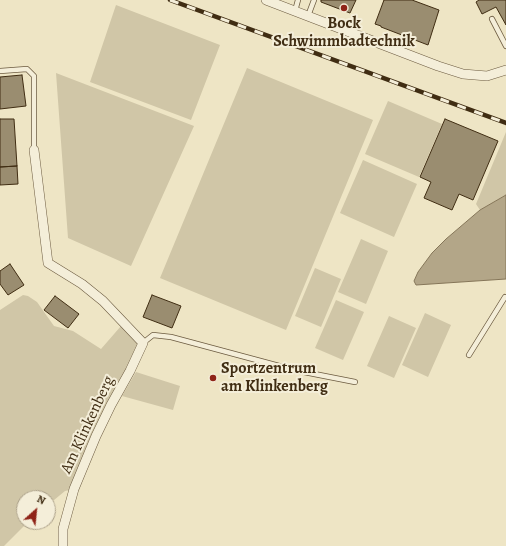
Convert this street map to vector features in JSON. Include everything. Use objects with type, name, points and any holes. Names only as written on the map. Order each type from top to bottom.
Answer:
[{"type":"street","points":[[266,0],[438,66],[463,74],[487,76],[506,70]]},
{"type":"street","points":[[34,150],[48,263],[82,284],[104,302],[143,343]]},
{"type":"street","name":"Am Klinkenberg","points":[[63,546],[63,529],[74,489],[99,430],[143,343]]},
{"type":"lane","points":[[295,11],[298,0]]},
{"type":"lane","points":[[308,16],[314,0]]},
{"type":"lane","points":[[492,19],[506,46]]},
{"type":"lane","points":[[0,71],[27,69],[34,76],[34,150]]},
{"type":"lane","points":[[469,355],[505,297]]},
{"type":"lane","points":[[143,343],[153,335],[171,337],[294,370],[355,382]]},
{"type":"shaded area","points":[[116,5],[220,45],[191,120],[90,82]]},
{"type":"shaded area","points":[[247,68],[373,120],[286,330],[160,278]]},
{"type":"shaded area","points":[[56,73],[194,126],[131,266],[68,238]]},
{"type":"shaded area","points":[[388,101],[442,124],[419,177],[365,154]]},
{"type":"shaded area","points":[[506,132],[506,195],[480,210],[476,204]]},
{"type":"shaded area","points":[[363,160],[417,184],[394,237],[340,213]]},
{"type":"shaded area","points":[[506,195],[506,279],[416,285],[414,281],[418,272],[432,253],[446,239],[480,210]]},
{"type":"shaded area","points":[[361,239],[388,251],[366,304],[338,292]]},
{"type":"shaded area","points":[[315,268],[341,279],[321,327],[295,316]]},
{"type":"shaded area","points":[[23,295],[28,296],[37,302],[54,326],[73,331],[101,349],[121,326],[143,343],[74,489],[65,491],[56,498],[56,490],[16,490],[16,530],[20,530],[4,546],[0,546],[0,310]]},
{"type":"shaded area","points":[[336,300],[364,312],[343,360],[315,348]]},
{"type":"shaded area","points":[[425,313],[451,325],[428,377],[402,365]]},
{"type":"shaded area","points":[[389,316],[416,328],[394,378],[367,366]]},
{"type":"shaded area","points":[[136,372],[180,386],[173,410],[122,396]]},
{"type":"building","name":"Bock Schwimmbadtechnik","points":[[321,0],[356,0],[350,13],[321,2]]},
{"type":"building","points":[[384,0],[412,0],[439,10],[428,45],[375,24]]},
{"type":"building","points":[[479,0],[506,0],[506,25],[496,7],[482,14],[476,2]]},
{"type":"building","points":[[22,75],[26,106],[0,109],[0,77]]},
{"type":"building","points":[[0,119],[14,119],[17,166],[0,167]]},
{"type":"building","points":[[445,119],[498,141],[473,200],[459,194],[452,210],[424,198],[431,182],[420,177]]},
{"type":"building","points":[[17,166],[18,184],[0,185],[0,167]]},
{"type":"building","points":[[10,264],[24,285],[8,295],[0,284],[0,271]]},
{"type":"building","points":[[152,295],[181,306],[172,328],[143,317]]},
{"type":"building","points":[[55,296],[79,314],[68,328],[44,310]]},
{"type":"railway","points":[[170,0],[506,123]]},
{"type":"place","name":"Bock Schwimmbadtechnik","points":[[344,8]]},
{"type":"place","name":"Sportzentrum am Klinkenberg","points":[[213,378]]}]
